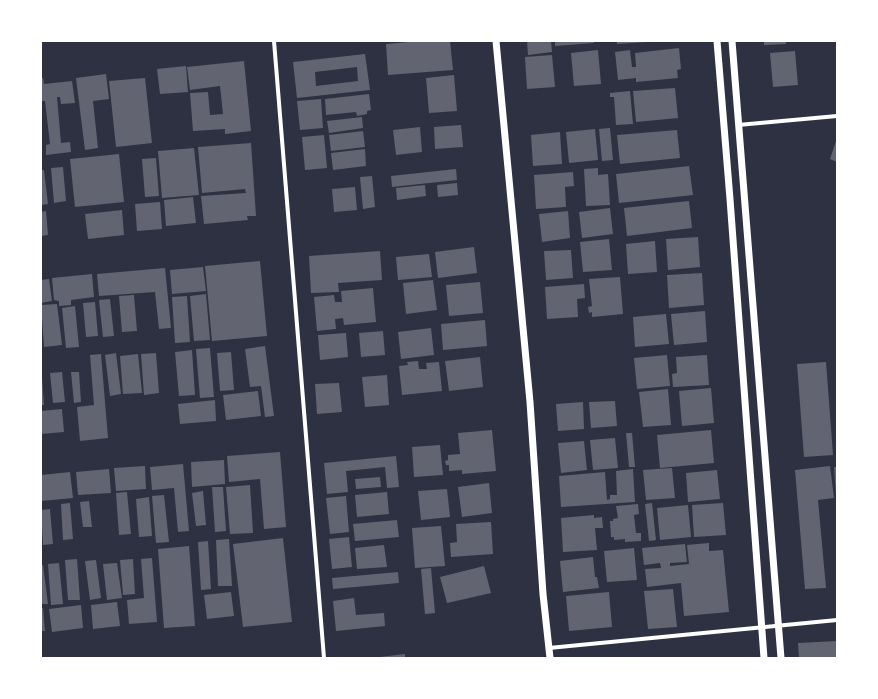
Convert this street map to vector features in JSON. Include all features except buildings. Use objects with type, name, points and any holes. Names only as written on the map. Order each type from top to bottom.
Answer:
[{"type":"street","points":[[274,41],[324,658]]},
{"type":"street","points":[[496,41],[530,402],[543,586],[550,658]]},
{"type":"street","points":[[717,41],[764,658]]},
{"type":"street","points":[[732,41],[752,312],[781,658]]},
{"type":"street","points":[[738,125],[837,116]]},
{"type":"street","points":[[549,648],[837,620]]}]
